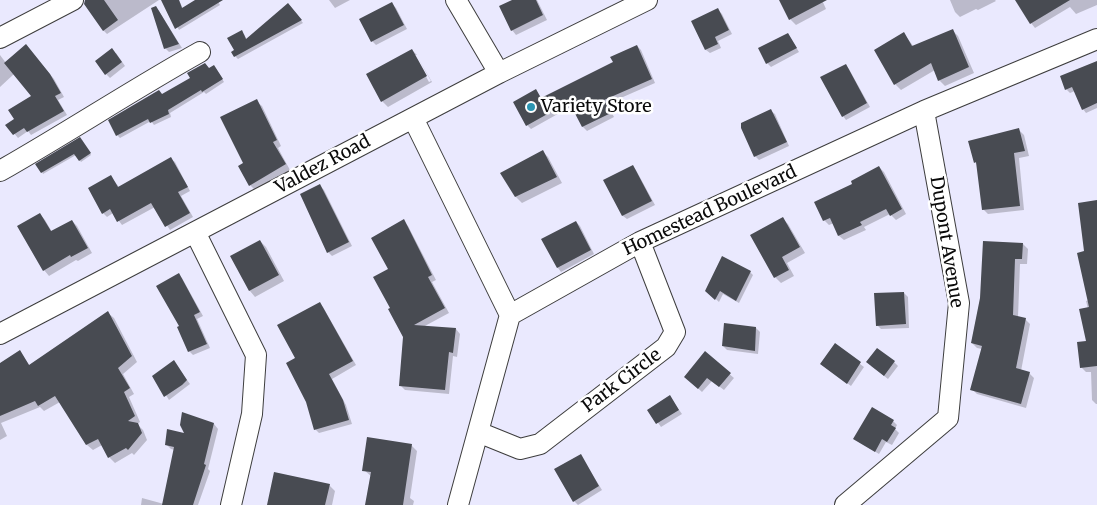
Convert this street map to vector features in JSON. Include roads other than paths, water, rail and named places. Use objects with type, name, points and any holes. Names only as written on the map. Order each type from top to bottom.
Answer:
[{"type":"street","points":[[0,38],[73,0]]},
{"type":"street","points":[[456,0],[499,73]]},
{"type":"street","name":"Valdez Road","points":[[0,334],[499,73],[647,0]]},
{"type":"street","name":"Homestead Boulevard","points":[[510,315],[640,242],[924,111],[1097,39]]},
{"type":"street","points":[[0,172],[200,52]]},
{"type":"street","name":"Dupont Avenue","points":[[845,505],[948,418],[959,303],[924,111]]},
{"type":"street","points":[[413,118],[510,315],[458,505]]},
{"type":"street","points":[[195,232],[256,355],[252,414],[231,505]]},
{"type":"street","name":"Park Circle","points":[[478,432],[520,449],[540,444],[666,347],[675,332],[640,242]]},
{"type":"place","name":"Variety Store","points":[[531,107]]}]
